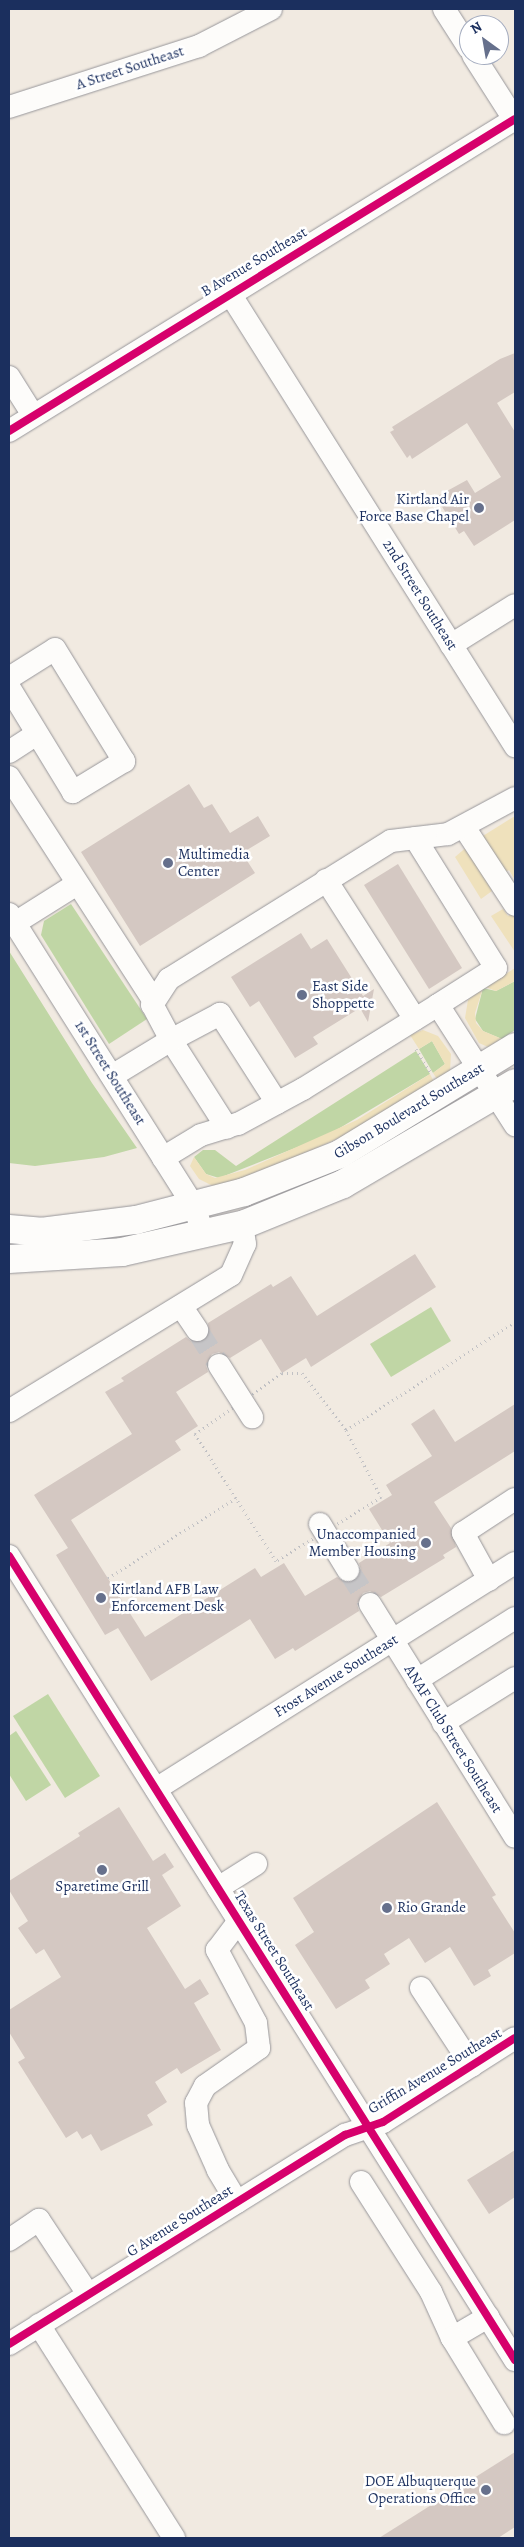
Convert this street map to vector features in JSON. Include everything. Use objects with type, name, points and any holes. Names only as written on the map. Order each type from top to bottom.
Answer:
[{"type":"main road","name":"Gibson Boulevard Southeast","points":[[9,1229],[41,1232],[90,1227],[195,1208],[294,1174],[340,1154],[515,1047]]},
{"type":"main road","name":"Gibson Boulevard Southeast","points":[[9,1260],[122,1252],[203,1235],[242,1224],[343,1184],[506,1089]]},
{"type":"street","name":"A Street Southeast","points":[[9,107],[199,46],[248,23],[271,9]]},
{"type":"street","points":[[444,9],[459,32]]},
{"type":"street","points":[[480,65],[515,119]]},
{"type":"street","name":"B Avenue Southeast","points":[[9,431],[229,292],[515,119]]},
{"type":"street","name":"2nd Street Southeast","points":[[229,292],[515,746]]},
{"type":"street","points":[[9,377],[33,415]]},
{"type":"street","points":[[451,645],[515,605]]},
{"type":"street","points":[[9,678],[56,649],[124,761],[73,792],[9,687]]},
{"type":"street","points":[[9,752],[37,734]]},
{"type":"street","points":[[9,777],[154,1001]]},
{"type":"street","points":[[227,1128],[171,1040],[152,1005],[169,978],[391,841],[448,834],[515,798]]},
{"type":"street","points":[[464,826],[515,905]]},
{"type":"street","points":[[163,1158],[201,1135],[227,1128],[277,1103],[506,965],[415,838]]},
{"type":"street","points":[[326,880],[416,1019]]},
{"type":"street","points":[[12,919],[77,884]]},
{"type":"street","name":"1st Street Southeast","points":[[12,919],[195,1208],[203,1235]]},
{"type":"street","points":[[438,1005],[480,1070],[506,1089],[515,1125]]},
{"type":"street","points":[[112,1076],[171,1040],[220,1014],[277,1103]]},
{"type":"street","points":[[9,1411],[231,1275],[245,1244],[242,1224]]},
{"type":"street","points":[[181,1306],[197,1330]]},
{"type":"street","points":[[219,1365],[246,1409]]},
{"type":"street","points":[[507,1574],[463,1533],[515,1499]]},
{"type":"street","points":[[322,1527],[348,1570]]},
{"type":"street","name":"Texas Street Southeast","points":[[9,1556],[515,2360]]},
{"type":"street","name":"Frost Avenue Southeast","points":[[156,1789],[392,1641],[507,1574]]},
{"type":"street","name":"ANAF Club Street Southeast","points":[[370,1604],[515,1837]]},
{"type":"street","points":[[416,1680],[515,1618]]},
{"type":"street","points":[[443,1723],[515,1678]]},
{"type":"street","points":[[218,1888],[256,1864]]},
{"type":"street","points":[[237,2202],[218,2170],[198,2125],[196,2103],[205,2086],[258,2048],[256,2023],[217,1950],[239,1922]]},
{"type":"street","points":[[421,1988],[472,2066]]},
{"type":"street","name":"Griffin Avenue Southeast","points":[[368,2128],[383,2122],[515,2038]]},
{"type":"street","name":"G Avenue Southeast","points":[[9,2344],[345,2134],[368,2128]]},
{"type":"street","points":[[361,2182],[431,2292],[452,2338],[504,2423]]},
{"type":"street","points":[[9,2240],[39,2220],[88,2294]]},
{"type":"street","points":[[452,2338],[488,2317]]},
{"type":"street","points":[[40,2325],[174,2538]]},
{"type":"path","points":[[416,1048],[433,1076]]},
{"type":"path","points":[[346,1430],[515,1322]]},
{"type":"path","points":[[282,1373],[302,1373],[346,1430],[381,1496],[322,1527],[276,1561],[195,1434],[246,1409],[282,1373]]},
{"type":"path","points":[[108,1578],[236,1498]]},
{"type":"green space","points":[[71,904],[147,1019],[109,1044],[41,935],[44,921]]},
{"type":"green space","points":[[9,951],[92,1083],[137,1148],[104,1157],[35,1166],[9,1163]]},
{"type":"green space","points":[[515,981],[515,1030],[502,1039],[483,1031],[475,1019],[483,988],[496,991]]},
{"type":"green space","points":[[432,1041],[445,1064],[433,1073],[419,1049]]},
{"type":"green space","points":[[416,1051],[430,1074],[328,1135],[219,1178],[206,1174],[194,1157],[203,1150],[215,1150],[236,1166]]},
{"type":"green space","points":[[431,1307],[451,1341],[391,1377],[370,1344]]},
{"type":"green space","points":[[48,1694],[100,1776],[65,1798],[13,1716]]},
{"type":"green space","points":[[16,1731],[51,1785],[26,1801],[9,1774],[9,1736]]},
{"type":"sand","points":[[515,816],[515,880],[509,870],[501,875],[478,839]]},
{"type":"sand","points":[[469,845],[493,880],[488,884],[492,891],[481,899],[455,857]]},
{"type":"sand","points":[[503,909],[508,916],[513,913],[515,916],[515,952],[491,916]]},
{"type":"sand","points":[[515,968],[515,981],[496,991],[485,987]]},
{"type":"sand","points":[[483,988],[475,1013],[476,1023],[483,1031],[502,1039],[488,1047],[479,1043],[465,1018],[468,1000]]},
{"type":"sand","points":[[423,1030],[438,1036],[451,1054],[450,1071],[437,1079],[433,1073],[445,1064],[432,1041],[419,1049],[410,1035]]},
{"type":"sand","points":[[430,1074],[434,1082],[352,1132],[266,1171],[215,1187],[199,1179],[190,1166],[194,1157],[206,1174],[215,1178],[245,1170],[357,1120]]},
{"type":"building","points":[[515,353],[515,392],[497,403],[515,432],[515,520],[474,546],[464,531],[459,534],[436,497],[467,480],[475,493],[501,477],[467,423],[412,459],[410,455],[407,458],[390,432],[394,430],[392,427],[500,359]]},
{"type":"building","name":"Multimedia Center","points":[[189,784],[204,808],[212,804],[230,833],[258,816],[270,836],[242,853],[255,873],[140,946],[81,852]]},
{"type":"building","points":[[398,864],[462,968],[429,989],[364,885]]},
{"type":"building","name":"East Side Shoppette","points":[[301,933],[311,949],[327,939],[363,996],[374,989],[368,1022],[360,1008],[313,1037],[318,1044],[295,1058],[259,1001],[250,1007],[231,977]]},
{"type":"building","points":[[415,1254],[436,1287],[311,1367],[306,1358],[282,1373],[261,1339],[230,1358],[219,1352],[212,1354],[206,1365],[208,1372],[176,1392],[198,1426],[175,1441],[181,1450],[71,1520],[145,1637],[255,1568],[261,1577],[284,1563],[305,1596],[337,1577],[348,1583],[355,1581],[361,1570],[359,1563],[390,1543],[369,1509],[392,1495],[386,1485],[432,1456],[411,1424],[434,1409],[455,1442],[515,1404],[515,1451],[434,1502],[451,1528],[456,1547],[443,1555],[445,1558],[381,1597],[370,1591],[363,1593],[357,1604],[359,1611],[295,1651],[293,1648],[275,1659],[250,1619],[151,1681],[118,1628],[105,1635],[56,1555],[68,1548],[34,1495],[132,1434],[105,1392],[124,1381],[121,1378],[186,1337],[192,1342],[204,1341],[209,1335],[208,1323],[271,1284],[273,1287],[291,1276],[317,1316]]},
{"type":"building","name":"Rio Grande","points":[[437,1802],[496,1895],[492,1897],[515,1933],[515,1953],[488,1970],[491,1976],[474,1986],[450,1947],[425,1963],[409,1938],[384,1954],[390,1964],[365,1980],[370,1988],[336,2009],[295,1945],[314,1932],[293,1898]]},
{"type":"building","points":[[119,1807],[153,1861],[165,1853],[174,1867],[162,1875],[181,1906],[147,1928],[185,1989],[200,1979],[209,1994],[194,2003],[221,2050],[181,2074],[177,2068],[155,2082],[167,2102],[147,2115],[153,2125],[101,2151],[91,2134],[82,2139],[77,2131],[66,2138],[18,2062],[25,2058],[9,2032],[9,2010],[61,1977],[44,1949],[36,1954],[18,1928],[28,1921],[9,1890],[9,1881],[80,1836],[78,1833]]},
{"type":"building","points":[[515,2150],[515,2197],[489,2214],[467,2180]]},
{"type":"building","name":"DOE Albuquerque Operations Office","points":[[515,2452],[515,2527],[498,2538],[379,2538]]},
{"type":"tunnel","points":[[197,1330],[219,1365]]},
{"type":"tunnel","points":[[348,1570],[370,1604]]},
{"type":"cycle path","points":[[9,431],[515,119]]},
{"type":"cycle path","points":[[9,1556],[515,2360]]},
{"type":"cycle path","points":[[9,2344],[345,2135],[383,2122],[515,2038]]},
{"type":"place","name":"Kirtland Air Force Base Chapel","points":[[479,508]]},
{"type":"place","name":"Multimedia Center","points":[[168,863]]},
{"type":"place","name":"East Side Shoppette","points":[[302,995]]},
{"type":"place","name":"Unaccompanied Member Housing","points":[[426,1543]]},
{"type":"place","name":"Kirtland AFB Law Enforcement Desk","points":[[101,1598]]},
{"type":"place","name":"Sparetime Grill","points":[[102,1870]]},
{"type":"place","name":"Rio Grande","points":[[387,1908]]},
{"type":"place","name":"DOE Albuquerque Operations Office","points":[[486,2490]]}]
